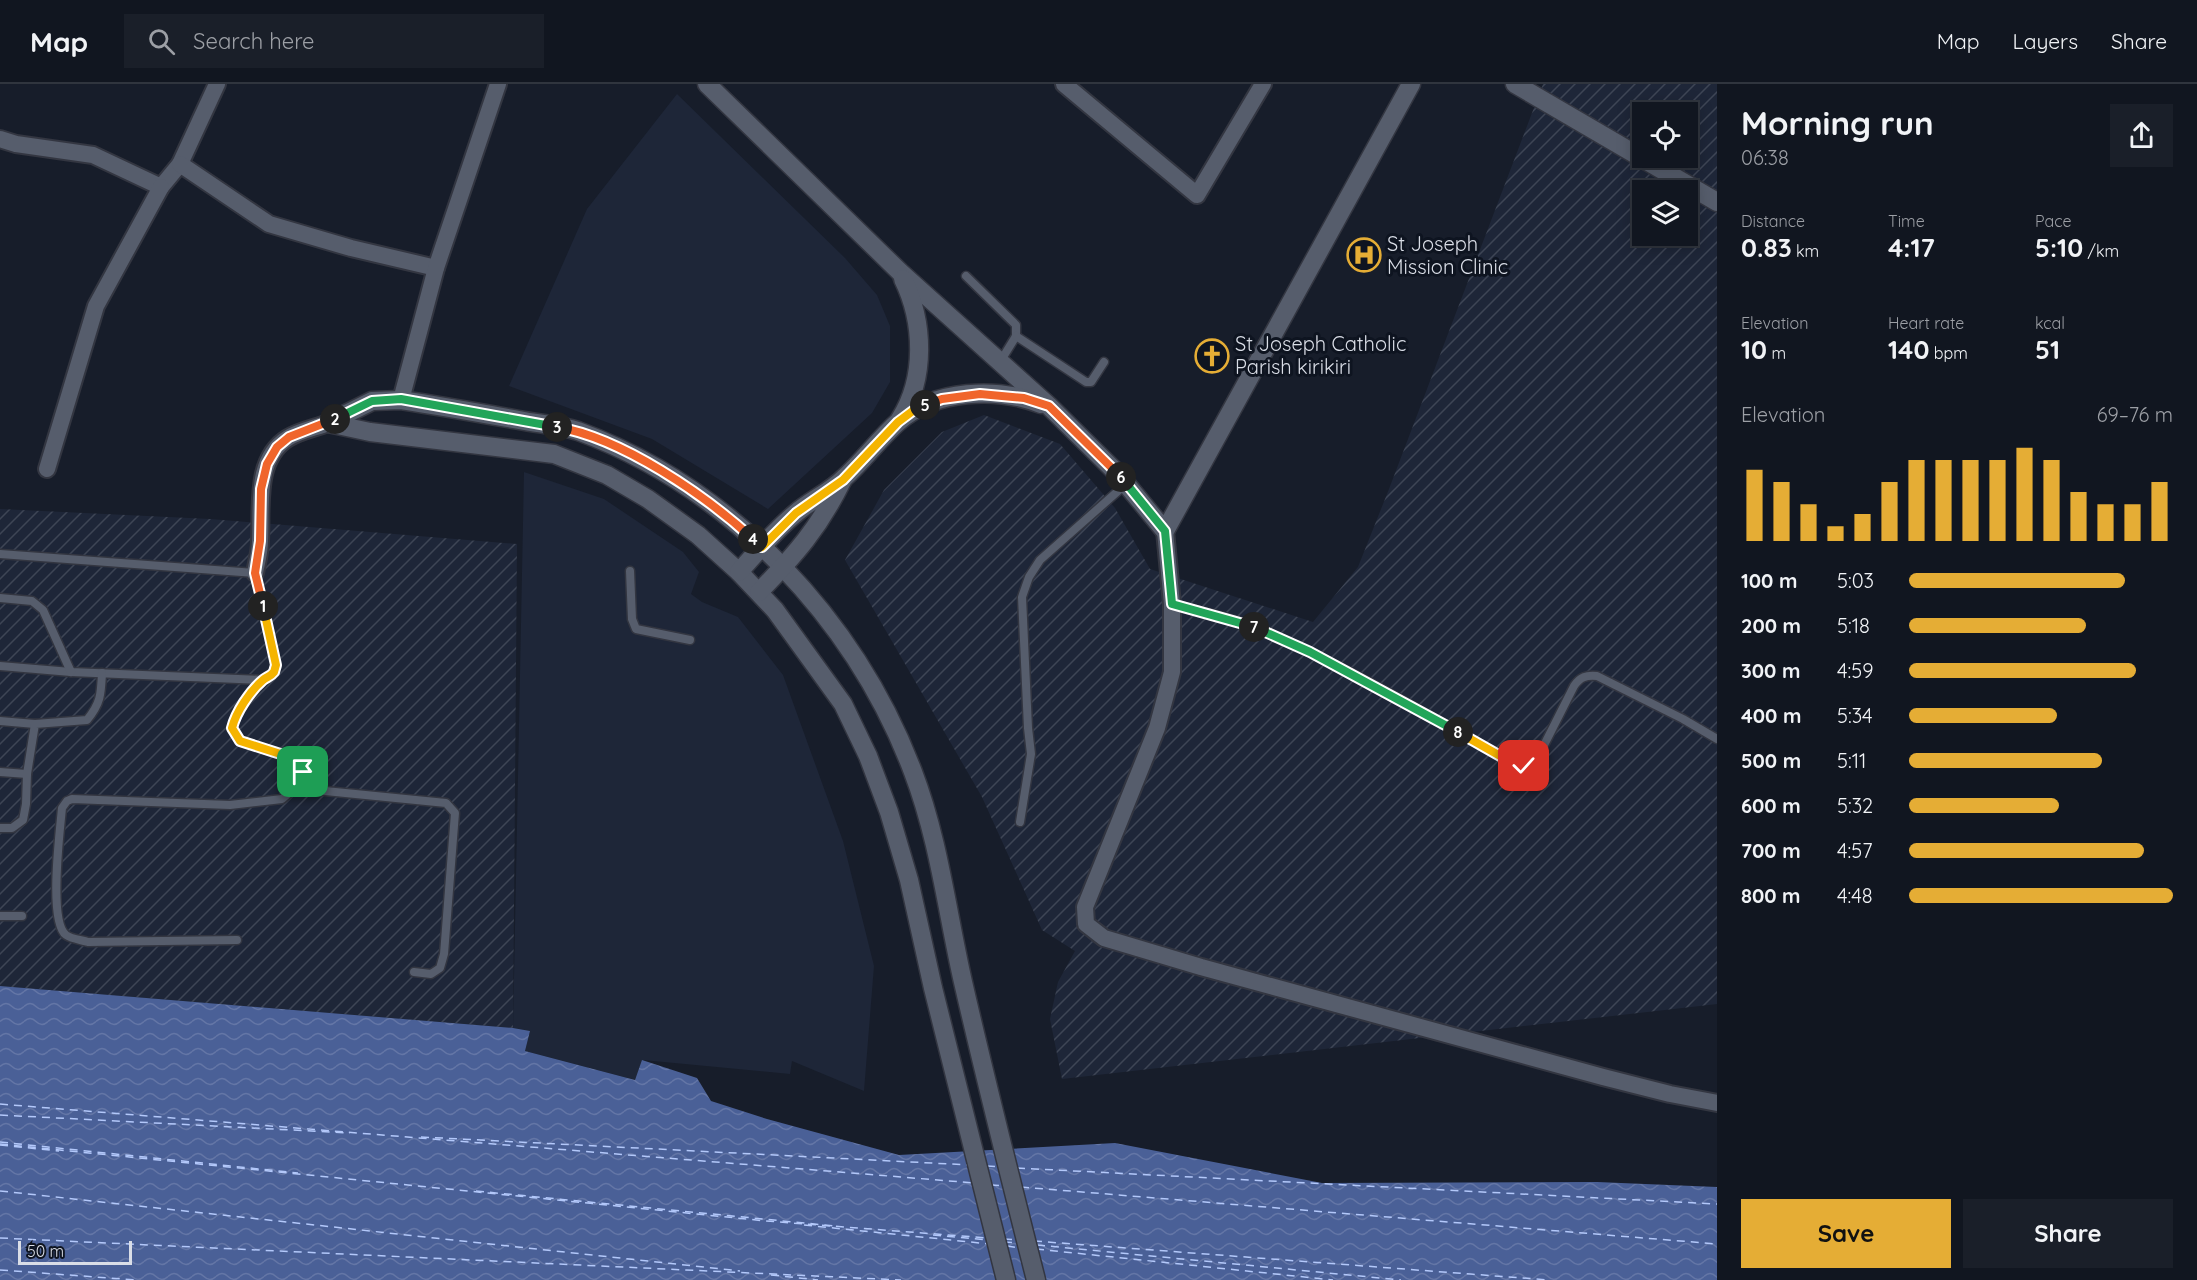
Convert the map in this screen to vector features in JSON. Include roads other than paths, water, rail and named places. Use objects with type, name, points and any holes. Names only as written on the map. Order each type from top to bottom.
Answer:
[{"type":"main road","points":[[707,84],[900,272],[1049,406],[1126,484],[1165,531],[1411,84]]},
{"type":"main road","points":[[1515,84],[1717,202]]},
{"type":"main road","points":[[898,422],[909,405],[914,385],[919,337],[913,303],[900,272]]},
{"type":"main road","points":[[739,572],[796,513],[843,480],[898,422],[914,410],[942,399],[980,394],[1024,398],[1049,406]]},
{"type":"main road","points":[[328,423],[372,401],[401,399],[575,430],[630,454],[672,477],[739,526],[762,547],[818,607],[849,647],[891,721],[914,774],[938,859],[963,980],[1035,1280]]},
{"type":"main road","points":[[328,423],[369,432],[554,453],[607,475],[648,499],[698,535],[759,592],[813,659],[843,705],[867,756],[889,812],[909,880],[933,988],[1005,1280]]},
{"type":"main road","points":[[759,592],[782,568],[827,512],[843,480]]},
{"type":"street","points":[[47,469],[96,306],[160,187],[180,164],[217,84]]},
{"type":"street","points":[[401,399],[436,268],[498,84]]},
{"type":"street","points":[[1064,84],[1197,195],[1263,84]]},
{"type":"street","points":[[0,139],[16,144],[93,155],[160,187]]},
{"type":"street","points":[[180,164],[269,224],[351,249],[436,268]]},
{"type":"street","points":[[255,573],[260,541],[261,489],[267,464],[277,447],[289,437],[328,423]]},
{"type":"street","points":[[1165,531],[1172,604],[1172,672],[1156,729],[1085,907],[1086,924],[1104,938],[1201,967],[1603,1077],[1717,1103]]},
{"type":"lane","points":[[966,276],[1016,324],[1016,336],[999,362]]},
{"type":"lane","points":[[1016,336],[1086,382],[1091,382],[1104,362]]},
{"type":"lane","points":[[1020,822],[1031,754],[1022,597],[1029,577],[1040,560],[1126,484]]},
{"type":"lane","points":[[0,554],[255,573],[276,665],[274,672],[263,680],[241,707],[232,728],[240,741],[296,759],[303,772],[295,788],[282,799],[230,805],[72,799],[67,801],[62,808],[56,903],[59,924],[66,935],[88,942],[237,940]]},
{"type":"lane","points":[[630,571],[632,619],[636,629],[690,639]]},
{"type":"lane","points":[[0,598],[32,601],[43,610],[71,672]]},
{"type":"lane","points":[[1172,604],[1249,625],[1310,652],[1516,765],[1524,766],[1532,763],[1538,757],[1574,686],[1579,678],[1588,675],[1597,676],[1717,738]]},
{"type":"lane","points":[[0,666],[71,672],[263,680]]},
{"type":"lane","points":[[0,721],[35,724],[87,720],[100,699],[102,673]]},
{"type":"lane","points":[[0,828],[12,828],[23,820],[27,804],[27,774],[35,724]]},
{"type":"lane","points":[[0,772],[27,774]]},
{"type":"lane","points":[[295,788],[446,803],[455,813],[444,954],[440,968],[431,974],[414,972]]},
{"type":"lane","points":[[0,916],[22,916]]},
{"type":"water","points":[[0,986],[530,1031],[525,1051],[635,1080],[642,1060],[697,1078],[711,1101],[767,1119],[899,1155],[1115,1143],[1322,1183],[1597,1182],[1717,1187],[1717,1280],[0,1280]]},
{"type":"place","name":"St Joseph Mission Clinic","points":[[1364,255]]},
{"type":"place","name":"St Joseph Catholic Parish kirikiri","points":[[1212,356]]}]
